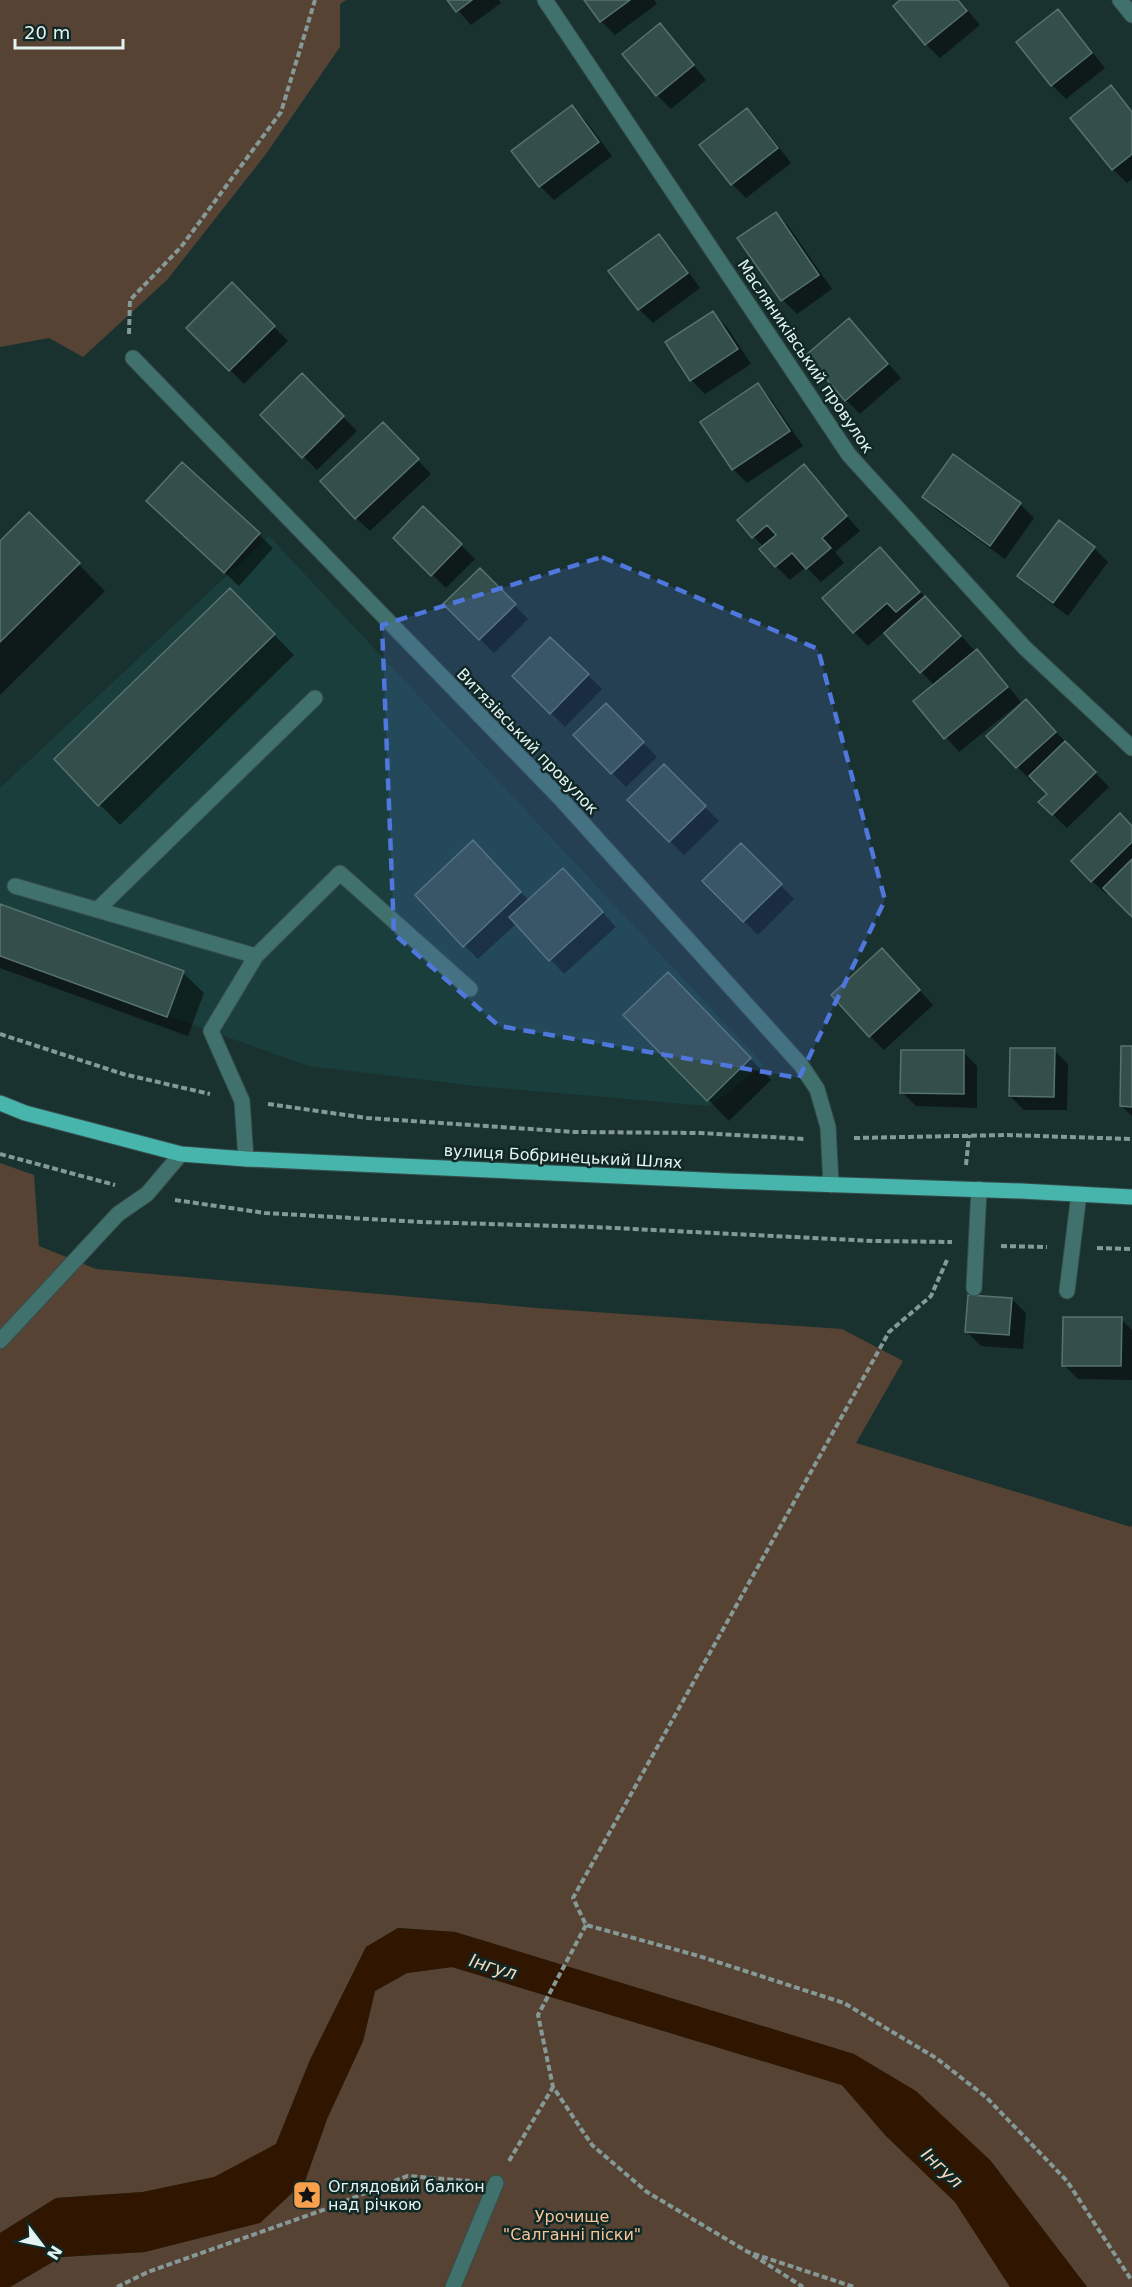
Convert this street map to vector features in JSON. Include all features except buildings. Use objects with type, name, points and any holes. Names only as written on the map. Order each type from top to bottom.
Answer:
[{"type":"main road","name":"вулиця Бобринецький Шлях","points":[[0,1103],[25,1113],[181,1154],[246,1159],[1132,1197]]},
{"type":"street","name":"Масляниківський провулок","points":[[545,0],[849,454],[1026,648],[1132,748]]},
{"type":"street","points":[[1120,0],[1132,15]]},
{"type":"street","name":"Витязівський провулок","points":[[133,358],[560,798],[801,1065],[817,1089],[828,1127],[831,1185]]},
{"type":"street","points":[[97,910],[315,698]]},
{"type":"street","points":[[246,1159],[242,1101],[211,1031],[256,956],[340,873],[470,989]]},
{"type":"street","points":[[15,886],[256,956]]},
{"type":"street","points":[[0,1341],[118,1214],[147,1194],[181,1154]]},
{"type":"street","points":[[974,1288],[979,1189]]},
{"type":"street","points":[[1067,1291],[1078,1194]]},
{"type":"street","points":[[453,2287],[496,2183]]},
{"type":"path","points":[[133,358],[129,331],[130,300],[182,247],[281,112],[315,0]]},
{"type":"path","points":[[0,1034],[123,1074],[242,1101],[368,1118],[574,1132],[701,1133],[829,1140],[878,1136],[1007,1135],[1132,1139]]},
{"type":"path","points":[[0,1154],[147,1194],[265,1213],[420,1222],[605,1227],[873,1241],[955,1242],[931,1296],[889,1332],[573,1898],[586,1925],[699,1956],[844,2002],[936,2058],[986,2097],[1067,2181],[1132,2281]]},
{"type":"path","points":[[977,1245],[1132,1249]]},
{"type":"path","points":[[586,1925],[538,2015],[554,2087],[592,2145],[646,2192],[803,2287]]},
{"type":"path","points":[[117,2287],[148,2272],[326,2209],[407,2176],[496,2183],[554,2087]]},
{"type":"path","points":[[748,2252],[854,2287]]},
{"type":"highlighted area","points":[[602,557],[818,649],[885,900],[799,1078],[499,1026],[394,934],[382,625]]},
{"type":"shaded area","points":[[269,536],[764,1065],[709,1106],[476,1086],[309,1066],[0,956],[0,788]]},
{"type":"green space","points":[[0,0],[346,0],[340,4],[340,47],[266,154],[167,280],[83,357],[49,338],[0,347]]},
{"type":"green space","points":[[0,1163],[34,1175],[39,1246],[96,1269],[537,1308],[842,1329],[903,1361],[856,1443],[1131,1527],[1132,1525],[1132,2287],[1087,2287],[990,2160],[854,2054],[455,1932],[398,1928],[366,1947],[310,2060],[276,2144],[215,2177],[143,2192],[56,2198],[0,2233]]},
{"type":"green space","name":"Урочище \"Салганні піски\"","points":[[452,1967],[842,2085],[886,2136],[955,2202],[1010,2287],[10,2287],[61,2257],[145,2252],[305,2181],[327,2119],[363,2041],[375,1991],[407,1973]]},
{"type":"water","name":"Інгул","points":[[398,1928],[455,1932],[854,2054],[916,2091],[990,2160],[1087,2287],[1010,2287],[955,2202],[886,2136],[842,2085],[452,1967],[407,1973],[375,1991],[363,2041],[327,2119],[305,2181],[260,2223],[145,2252],[61,2257],[10,2287],[0,2287],[0,2233],[56,2198],[143,2192],[214,2177],[276,2144],[310,2060],[366,1947]]},
{"type":"place","name":"Оглядовий балкон над річкою","points":[[307,2195]]}]
